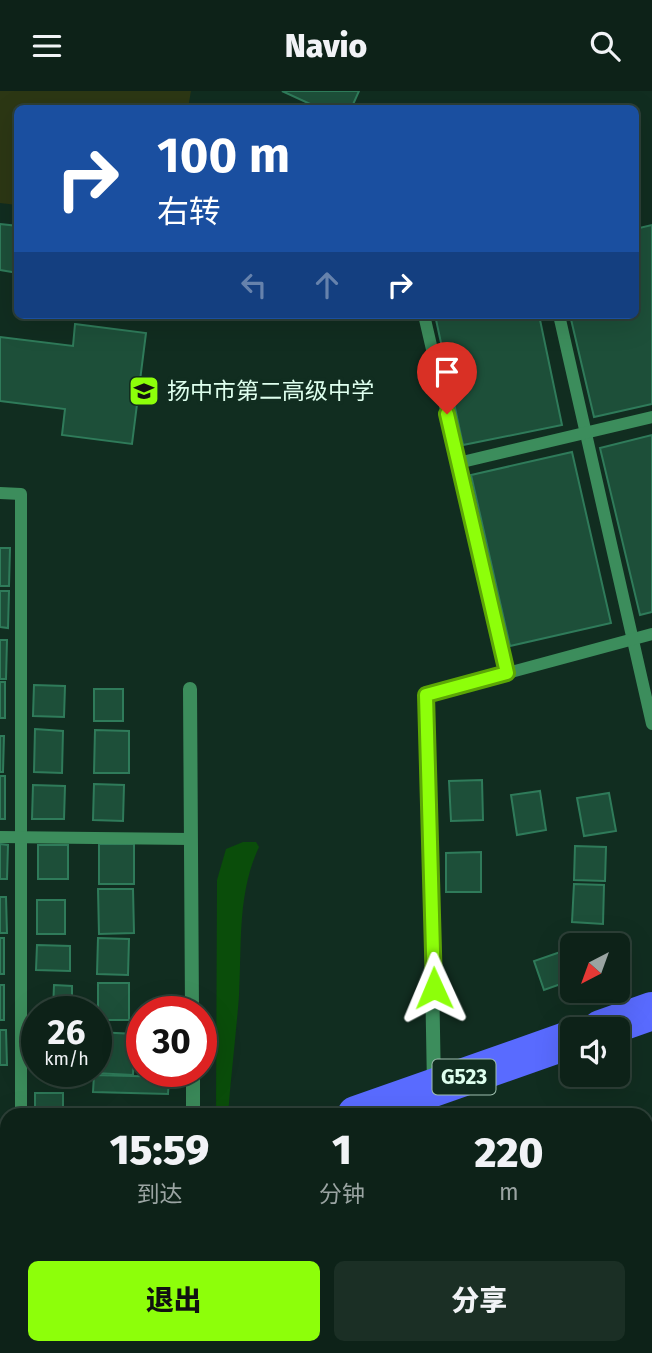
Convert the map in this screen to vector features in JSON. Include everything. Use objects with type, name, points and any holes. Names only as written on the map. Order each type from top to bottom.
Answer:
[{"type":"highway","points":[[630,1019],[652,1011]]},
{"type":"highway","points":[[630,1044],[652,1036]]},
{"type":"highway","name":"G523","points":[[430,1101],[560,1044]]},
{"type":"highway","name":"G523","points":[[393,1108],[560,1067]]},
{"type":"street","points":[[190,689],[192,996]]},
{"type":"street","points":[[428,755],[430,1101]]},
{"type":"street","points":[[193,1087],[193,1108]]},
{"type":"lane","points":[[425,319],[507,673]]},
{"type":"lane","points":[[560,319],[652,723]]},
{"type":"lane","points":[[458,463],[652,417]]},
{"type":"lane","points":[[0,493],[21,494],[21,1108]]},
{"type":"lane","points":[[428,755],[426,695],[652,634]]},
{"type":"lane","points":[[0,837],[191,839]]},
{"type":"shaded area","points":[[0,91],[191,91],[189,105],[14,105],[14,205],[0,203]]},
{"type":"shaded area","points":[[243,842],[256,842],[259,847],[244,901],[229,1108],[216,1108],[217,880],[226,849]]},
{"type":"building","points":[[282,91],[359,91],[353,105],[312,105]]},
{"type":"building","points":[[0,224],[14,226],[14,272],[0,270]]},
{"type":"building","points":[[652,225],[652,404],[594,417],[571,319],[639,319],[639,228]]},
{"type":"building","points":[[436,319],[540,319],[562,425],[463,445]]},
{"type":"building","points":[[75,324],[146,333],[132,444],[62,435],[65,409],[0,401],[0,337],[73,346]]},
{"type":"building","points":[[652,435],[652,612],[640,615],[600,448]]},
{"type":"building","points":[[572,452],[611,623],[510,646],[471,475]]},
{"type":"building","points":[[0,548],[10,548],[9,586],[0,586]]},
{"type":"building","points":[[0,591],[9,591],[8,628],[0,627]]},
{"type":"building","points":[[0,640],[7,640],[6,679],[0,679]]},
{"type":"building","points":[[0,682],[5,682],[5,718],[0,718]]},
{"type":"building","points":[[34,685],[65,686],[64,717],[33,716]]},
{"type":"building","points":[[94,689],[123,689],[123,721],[94,721]]},
{"type":"building","points":[[35,729],[63,731],[62,773],[34,772]]},
{"type":"building","points":[[95,730],[129,731],[129,773],[94,773]]},
{"type":"building","points":[[0,736],[4,736],[3,772],[0,772]]},
{"type":"building","points":[[0,776],[5,776],[5,819],[0,819]]},
{"type":"building","points":[[482,780],[483,820],[451,821],[449,781]]},
{"type":"building","points":[[94,784],[124,785],[123,821],[93,820]]},
{"type":"building","points":[[33,785],[65,786],[64,819],[32,819]]},
{"type":"building","points":[[540,791],[546,830],[517,835],[511,795]]},
{"type":"building","points":[[609,793],[616,831],[584,836],[577,798]]},
{"type":"building","points":[[0,844],[8,845],[7,879],[0,879]]},
{"type":"building","points":[[99,844],[134,844],[134,884],[99,884]]},
{"type":"building","points":[[38,845],[68,845],[68,879],[38,879]]},
{"type":"building","points":[[575,846],[606,847],[605,881],[574,880]]},
{"type":"building","points":[[481,852],[481,892],[446,892],[446,853]]},
{"type":"building","points":[[574,884],[604,885],[603,924],[572,922]]},
{"type":"building","points":[[98,889],[133,889],[134,933],[99,934]]},
{"type":"building","points":[[0,897],[6,897],[7,933],[0,933]]},
{"type":"building","points":[[37,900],[65,900],[65,934],[37,934]]},
{"type":"building","points":[[0,938],[4,938],[4,974],[0,974]]},
{"type":"building","points":[[98,938],[129,939],[128,975],[97,974]]},
{"type":"building","points":[[37,945],[70,946],[70,971],[36,970]]},
{"type":"building","points":[[560,952],[560,984],[544,990],[534,961]]},
{"type":"building","points":[[98,983],[129,983],[126,1020],[112,1020],[112,996],[98,996]]},
{"type":"building","points":[[0,985],[4,985],[4,1020],[0,1020]]},
{"type":"building","points":[[54,985],[72,986],[72,996],[54,996]]},
{"type":"building","points":[[0,1030],[6,1030],[7,1065],[0,1065]]},
{"type":"building","points":[[112,1033],[126,1034],[126,1075],[112,1074]]},
{"type":"building","points":[[112,1075],[126,1076],[126,1087],[168,1087],[168,1094],[93,1092],[93,1087],[112,1087]]},
{"type":"building","points":[[35,1093],[63,1093],[63,1108],[35,1108]]},
{"type":"place","name":"扬中市第二高级中学","points":[[144,391]]},
{"type":"route","points":[[434,988],[426,695],[507,673],[447,414]]}]
